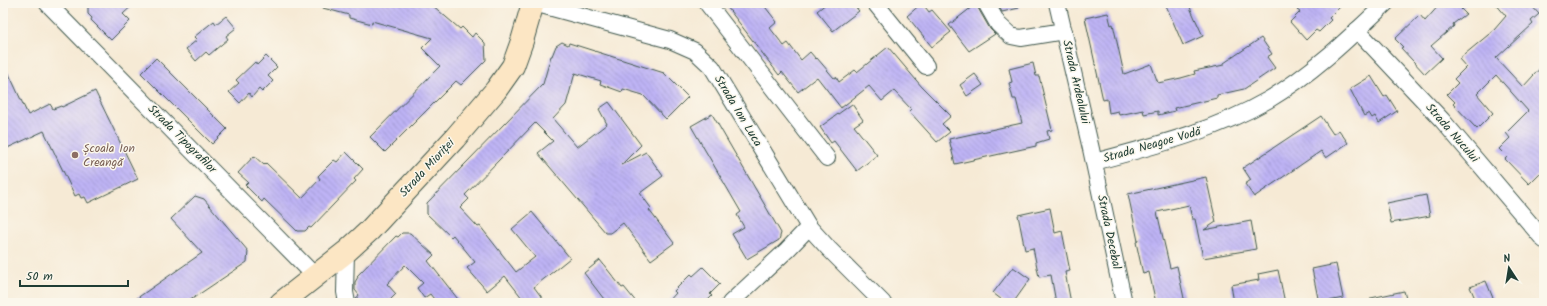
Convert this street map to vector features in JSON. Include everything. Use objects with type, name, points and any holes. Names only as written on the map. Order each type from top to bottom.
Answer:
[{"type":"main road","name":"Strada Mioriței","points":[[281,303],[346,252],[374,226],[455,138],[496,90],[513,66],[533,3]]},
{"type":"street","name":"Strada Tipografilor","points":[[49,3],[315,276]]},
{"type":"street","name":"Strada Ion Luca","points":[[533,3],[670,40],[695,51],[712,67],[809,227],[829,249],[884,303]]},
{"type":"street","points":[[708,3],[827,158]]},
{"type":"street","points":[[875,3],[926,66]]},
{"type":"street","points":[[986,3],[998,24],[1011,36],[1022,38],[1064,31]]},
{"type":"street","name":"Strada Ardealului","points":[[1057,3],[1094,162]]},
{"type":"street","name":"Strada Neagoe Vodă","points":[[1094,162],[1166,143],[1212,127],[1249,110],[1269,99],[1326,58],[1386,3]]},
{"type":"street","name":"Strada Nucului","points":[[1357,30],[1442,120],[1544,240]]},
{"type":"street","name":"Strada Decebal","points":[[1094,162],[1124,303]]},
{"type":"street","points":[[730,303],[787,250],[809,227]]},
{"type":"street","points":[[346,252],[345,292],[347,303]]},
{"type":"building","points":[[88,3],[135,3],[123,14],[130,21],[111,40],[91,20],[92,18],[88,14]]},
{"type":"building","points":[[320,3],[422,3],[432,5],[460,29],[462,27],[472,37],[475,33],[485,43],[486,60],[461,85],[456,81],[385,152],[370,137],[440,66],[422,48],[432,38],[372,21],[372,24],[349,18],[349,15],[319,7]]},
{"type":"building","points":[[724,3],[762,3],[777,22],[770,28],[784,46],[788,43],[801,60],[810,52],[834,78],[836,77],[839,82],[855,70],[857,72],[888,47],[922,87],[951,116],[942,124],[950,132],[937,142],[909,111],[911,109],[894,91],[882,101],[869,86],[841,108],[817,77],[798,92],[782,72],[779,75]]},
{"type":"building","points":[[827,3],[852,3],[859,11],[833,31],[817,11]]},
{"type":"building","points":[[922,3],[929,12],[932,10],[951,32],[932,47],[907,16]]},
{"type":"building","points":[[977,3],[978,8],[990,29],[995,34],[969,51],[949,25]]},
{"type":"building","points":[[997,3],[1019,3],[1019,8],[1002,12]]},
{"type":"building","points":[[1165,3],[1188,3],[1203,36],[1183,45]]},
{"type":"building","points":[[1304,3],[1344,3],[1329,18],[1331,20],[1319,32],[1316,30],[1306,40],[1290,22],[1300,12],[1297,10]]},
{"type":"building","points":[[1441,3],[1467,3],[1461,9],[1466,14],[1453,24],[1454,26],[1431,46],[1442,58],[1425,74],[1401,48],[1403,47],[1395,39],[1420,15],[1425,21]]},
{"type":"building","points":[[1495,3],[1529,3],[1539,14],[1531,21],[1533,24],[1496,58],[1523,87],[1544,64],[1544,169],[1529,184],[1505,159],[1507,157],[1499,149],[1510,138],[1506,133],[1528,111],[1496,75],[1477,94],[1493,113],[1477,129],[1453,104],[1455,102],[1447,94],[1458,83],[1454,79],[1466,67],[1459,59],[1494,30],[1506,16]]},
{"type":"building","points":[[1108,13],[1111,25],[1113,24],[1124,74],[1151,64],[1158,83],[1181,78],[1195,74],[1194,71],[1224,65],[1224,63],[1261,38],[1272,54],[1267,57],[1275,68],[1244,89],[1217,95],[1217,98],[1174,108],[1175,111],[1158,115],[1158,111],[1144,114],[1143,110],[1119,115],[1118,111],[1109,113],[1107,99],[1103,100],[1085,18]]},
{"type":"building","points":[[226,16],[236,28],[226,36],[228,39],[209,55],[206,52],[196,61],[186,49],[197,40],[194,37],[214,21],[216,24]]},
{"type":"building","points":[[562,42],[664,73],[688,97],[666,119],[643,95],[623,89],[622,92],[600,84],[601,81],[575,73],[566,105],[553,119],[577,147],[607,124],[599,109],[609,102],[641,145],[621,165],[646,152],[663,176],[640,193],[651,208],[649,210],[674,243],[651,260],[623,223],[610,233],[606,233],[538,153],[553,141],[535,123],[465,195],[469,199],[460,208],[478,227],[480,226],[516,272],[535,257],[512,229],[532,212],[570,258],[534,287],[546,303],[526,303],[505,276],[487,291],[467,268],[475,262],[453,235],[451,237],[427,214],[427,203],[543,84],[551,56],[556,46]]},
{"type":"building","points":[[266,56],[277,67],[268,76],[273,81],[262,92],[259,89],[252,97],[249,93],[240,103],[229,92],[239,83],[236,80],[255,62],[257,65]]},
{"type":"building","points":[[156,58],[227,129],[212,144],[141,73]]},
{"type":"building","points":[[3,61],[28,115],[50,104],[53,109],[62,107],[95,91],[138,179],[88,203],[85,197],[81,198],[79,194],[75,196],[44,131],[3,150]]},
{"type":"building","points":[[1033,63],[1036,76],[1039,76],[1052,130],[1047,131],[1049,139],[1036,143],[1036,146],[955,164],[949,139],[1022,123],[1016,99],[1013,99],[1009,83],[1012,82],[1009,69]]},
{"type":"building","points":[[975,74],[983,85],[967,96],[960,85]]},
{"type":"building","points":[[1371,76],[1384,97],[1387,95],[1397,111],[1379,123],[1375,116],[1372,118],[1369,113],[1364,116],[1350,89]]},
{"type":"building","points":[[852,104],[863,120],[854,126],[877,155],[857,171],[834,141],[831,143],[820,127]]},
{"type":"building","points":[[712,114],[781,233],[779,240],[747,259],[732,234],[744,227],[737,215],[741,212],[691,126]]},
{"type":"building","points":[[1321,116],[1333,134],[1339,130],[1348,143],[1326,158],[1321,151],[1254,197],[1245,184],[1251,180],[1243,168]]},
{"type":"building","points":[[346,152],[363,169],[354,179],[356,181],[311,228],[309,227],[305,231],[297,231],[264,199],[262,202],[245,185],[248,182],[238,173],[254,156],[264,165],[266,163],[302,198],[320,179],[318,176],[334,160],[337,162]]},
{"type":"building","points":[[1206,177],[1216,222],[1204,230],[1251,221],[1256,249],[1203,258],[1195,219],[1192,219],[1189,205],[1157,212],[1170,268],[1177,266],[1185,303],[1156,303],[1149,272],[1143,274],[1128,194]]},
{"type":"building","points":[[1426,195],[1430,216],[1391,223],[1387,203]]},
{"type":"building","points":[[195,196],[204,199],[248,251],[247,262],[186,303],[130,303],[202,253],[171,219]]},
{"type":"building","points":[[1050,208],[1055,233],[1062,231],[1070,271],[1065,272],[1071,303],[1056,303],[1051,275],[1039,277],[1033,248],[1025,250],[1018,215]]},
{"type":"building","points":[[402,233],[410,233],[434,255],[428,261],[461,303],[437,303],[430,294],[424,298],[417,288],[423,283],[405,265],[387,284],[396,294],[387,303],[356,303],[356,299],[359,295],[355,290],[357,276],[396,236],[398,237]]},
{"type":"building","points":[[600,260],[622,288],[624,287],[637,303],[607,303],[584,273]]},
{"type":"building","points":[[1336,264],[1343,298],[1319,303],[1312,269]]},
{"type":"building","points":[[703,267],[720,284],[710,294],[712,296],[705,303],[667,303],[676,293],[674,291],[691,274],[693,276]]},
{"type":"building","points":[[1013,267],[1030,279],[1013,303],[1006,303],[993,293]]},
{"type":"building","points":[[1278,270],[1285,303],[1234,303],[1231,285],[1259,280],[1258,274]]},
{"type":"building","points":[[1486,281],[1495,303],[1477,303],[1470,287]]},
{"type":"building","points":[[1404,291],[1407,303],[1371,303],[1371,298]]},
{"type":"place","name":"Școala Ion Creangă","points":[[75,155]]}]
